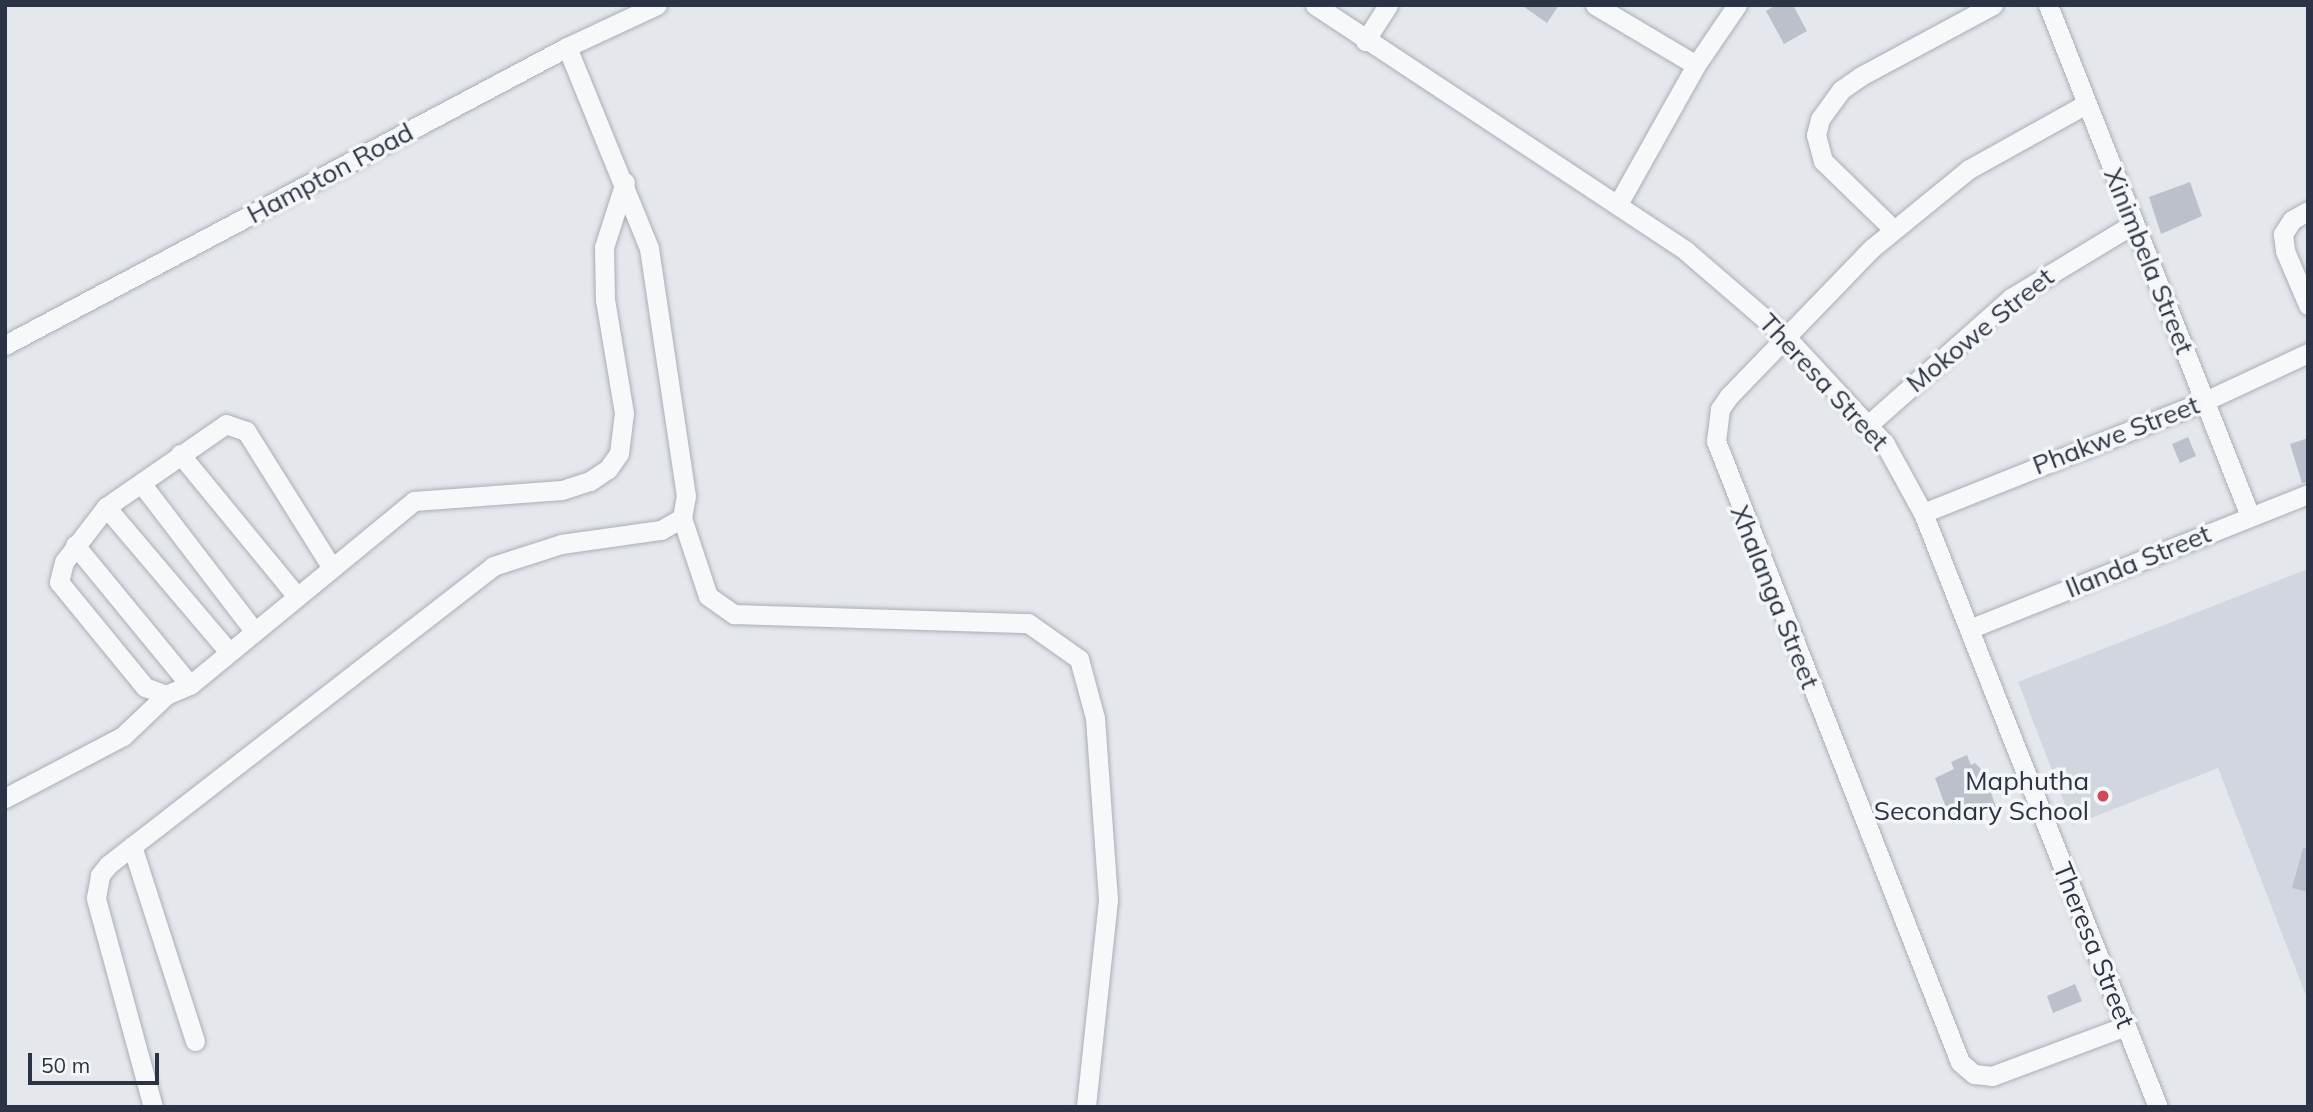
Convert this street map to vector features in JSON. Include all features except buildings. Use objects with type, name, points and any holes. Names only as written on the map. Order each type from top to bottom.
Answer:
[{"type":"street","name":"Hampton Road","points":[[5,345],[567,47],[657,5]]},
{"type":"street","name":"Theresa Street","points":[[1315,5],[1365,41],[1618,204],[1686,251],[1786,337],[1869,424],[1905,475],[1923,513],[2158,1107]]},
{"type":"street","points":[[1365,41],[1388,5]]},
{"type":"street","points":[[1595,5],[1696,65]]},
{"type":"street","points":[[1618,204],[1696,65],[1737,5]]},
{"type":"street","points":[[1893,229],[1823,162],[1816,142],[1820,119],[1841,90],[1861,76],[1993,5]]},
{"type":"street","name":"Xinimbela Street","points":[[2048,5],[2250,516]]},
{"type":"street","points":[[567,47],[625,182],[649,248],[658,293],[686,496],[682,518],[708,596],[734,614],[1028,623],[1079,659],[1095,718],[1108,900],[1086,1107]]},
{"type":"street","name":"Xhalanga Street","points":[[2086,104],[1995,152],[1893,229],[1786,337],[1720,410],[1716,425],[1718,450],[1955,1051],[1967,1070],[1992,1076],[2126,1026]]},
{"type":"street","points":[[5,798],[123,736],[166,695],[190,685],[296,595],[414,501],[562,489],[590,481],[608,469],[619,453],[624,413],[605,300],[604,247],[625,182]]},
{"type":"street","points":[[2308,211],[2286,226],[2283,240],[2308,305]]},
{"type":"street","name":"Mokowe Street","points":[[1869,424],[2011,298],[2133,224]]},
{"type":"street","name":"Phakwe Street","points":[[1923,513],[2205,401],[2308,353]]},
{"type":"street","points":[[166,695],[145,687],[65,592],[60,572],[75,545],[106,507],[226,424],[246,431],[332,568]]},
{"type":"street","points":[[180,454],[296,595]]},
{"type":"street","points":[[141,483],[254,631]]},
{"type":"street","name":"Ilanda Street","points":[[1969,629],[2308,494]]},
{"type":"street","points":[[106,507],[228,651]]},
{"type":"street","points":[[153,1107],[96,898],[100,875],[132,846],[493,566],[561,544],[661,530],[682,518]]},
{"type":"street","points":[[75,545],[190,685]]},
{"type":"street","points":[[132,846],[195,1041]]},
{"type":"shaded area","name":"Maphutha Secondary School","points":[[2308,569],[2308,1001],[2218,768],[2073,825],[2018,682]]},
{"type":"place","name":"Maphutha Secondary School","points":[[2103,796]]}]
